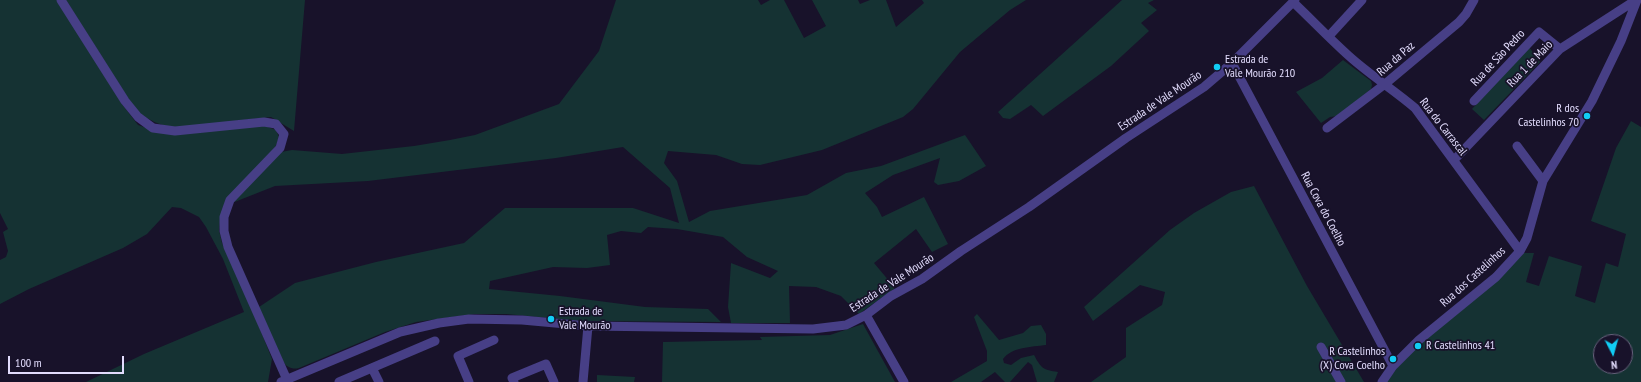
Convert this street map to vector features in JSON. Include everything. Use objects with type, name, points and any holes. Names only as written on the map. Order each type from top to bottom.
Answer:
[{"type":"street","points":[[62,0],[125,101],[138,118],[153,128],[175,131],[264,122],[276,124],[284,134],[280,148],[230,200],[224,217],[224,231],[228,247],[286,381]]},
{"type":"street","points":[[1329,36],[1362,0]]},
{"type":"street","name":"Rua da Paz","points":[[1327,128],[1385,84],[1458,22],[1466,14],[1474,0]]},
{"type":"street","name":"Rua 1 de Maio","points":[[1454,160],[1560,49],[1637,0]]},
{"type":"street","name":"Rua dos Castelinhos","points":[[1382,382],[1393,366],[1418,340],[1496,277],[1520,251],[1527,238],[1543,180],[1592,102],[1621,40],[1637,0]]},
{"type":"street","name":"Estrada de Vale Mourão","points":[[286,381],[400,332],[439,323],[468,319],[494,319],[588,326],[826,329],[846,325],[866,315],[891,296],[922,279],[961,251],[1029,207],[1126,138],[1190,97],[1232,63],[1294,1]]},
{"type":"street","name":"Rua do Carrascal","points":[[1294,1],[1349,56],[1415,108],[1520,251]]},
{"type":"street","name":"Rua de São Pedro","points":[[1474,101],[1538,32],[1560,49]]},
{"type":"street","name":"Rua Cova do Coelho","points":[[1232,63],[1393,366]]},
{"type":"street","points":[[1517,146],[1543,180]]},
{"type":"street","points":[[866,315],[904,382]]},
{"type":"street","points":[[583,382],[588,326]]},
{"type":"street","points":[[470,382],[458,356],[494,340]]},
{"type":"street","points":[[339,382],[435,341]]},
{"type":"street","points":[[1321,347],[1341,382]]},
{"type":"street","points":[[514,382],[512,378],[546,364],[552,381]]},
{"type":"street","points":[[372,368],[379,382]]},
{"type":"green space","points":[[0,0],[57,0],[122,104],[138,125],[155,131],[263,125],[276,130],[279,137],[276,146],[221,215],[219,230],[222,243],[254,314],[272,359],[268,382],[86,382],[144,354],[244,312],[223,259],[206,227],[199,217],[181,208],[172,207],[147,234],[123,248],[29,289],[0,304],[0,260],[6,257],[8,251],[3,232],[8,229],[0,213]]},
{"type":"green space","points":[[66,0],[305,0],[294,131],[271,117],[176,128],[160,124],[145,117],[136,111]]},
{"type":"green space","points":[[616,0],[758,0],[761,5],[770,0],[784,0],[804,38],[826,26],[812,0],[858,0],[860,4],[870,0],[886,0],[896,27],[924,3],[922,0],[1026,0],[1010,10],[960,52],[913,109],[903,117],[822,150],[760,165],[742,164],[716,155],[668,151],[664,163],[677,181],[689,222],[710,211],[807,195],[846,173],[881,166],[965,135],[986,166],[959,181],[938,185],[934,182],[940,158],[893,175],[865,193],[877,207],[882,217],[924,197],[948,244],[932,252],[916,229],[874,263],[895,288],[859,314],[841,296],[816,287],[789,286],[790,323],[731,323],[728,307],[731,263],[770,278],[778,271],[747,257],[723,237],[677,229],[648,227],[641,233],[621,231],[607,235],[610,265],[587,268],[553,267],[490,281],[489,289],[645,307],[708,309],[721,322],[581,321],[506,314],[475,314],[416,322],[385,332],[299,368],[290,368],[287,366],[276,348],[259,307],[295,283],[376,262],[464,243],[505,208],[633,208],[679,223],[670,188],[623,147],[556,158],[368,181],[275,186],[232,203],[281,152],[292,150],[342,154],[414,146],[450,140],[475,135],[559,104],[599,51]]},
{"type":"green space","points":[[1122,0],[1154,0],[1148,3],[1157,10],[1141,23],[1149,31],[1111,66],[1043,116],[1031,105],[1010,119],[1003,118],[998,112]]},
{"type":"green space","points":[[1529,47],[1540,62],[1484,120],[1472,109]]},
{"type":"green space","points":[[1343,60],[1371,81],[1371,89],[1338,116],[1330,117],[1321,123],[1296,92],[1322,78]]},
{"type":"green space","points":[[1631,121],[1641,127],[1641,382],[1386,382],[1418,346],[1524,253],[1534,253],[1526,282],[1539,286],[1549,256],[1582,266],[1575,296],[1595,303],[1606,263],[1618,267],[1626,234],[1591,221],[1616,148]]},
{"type":"green space","points":[[1254,186],[1307,286],[1364,382],[1091,382],[1126,357],[1126,328],[1162,305],[1165,292],[1140,285],[1093,321],[1084,307],[1170,230],[1194,213],[1231,192]]},
{"type":"green space","points":[[977,314],[999,340],[1023,333],[1031,326],[1041,325],[1046,334],[1046,345],[1017,350],[1011,352],[1003,359],[1004,363],[1011,365],[1021,358],[1034,355],[1043,368],[1058,372],[1054,382],[1037,382],[1032,365],[1028,362],[1010,382],[1005,382],[995,372],[981,382],[951,382],[987,361],[987,351],[974,317]]},
{"type":"green space","points":[[863,324],[895,382],[662,382],[663,342],[762,340],[760,337],[830,335]]},
{"type":"green space","points":[[597,375],[635,377],[634,382],[597,382]]},
{"type":"place","name":"Estrada de Vale Mourão 210","points":[[1217,67]]},
{"type":"place","name":"R dos Castelinhos 70","points":[[1587,116]]},
{"type":"place","name":"Estrada de Vale Mourão","points":[[551,319]]},
{"type":"place","name":"R Castelinhos 41","points":[[1418,346]]},
{"type":"place","name":"R Castelinhos (X) Cova Coelho","points":[[1393,359]]}]
